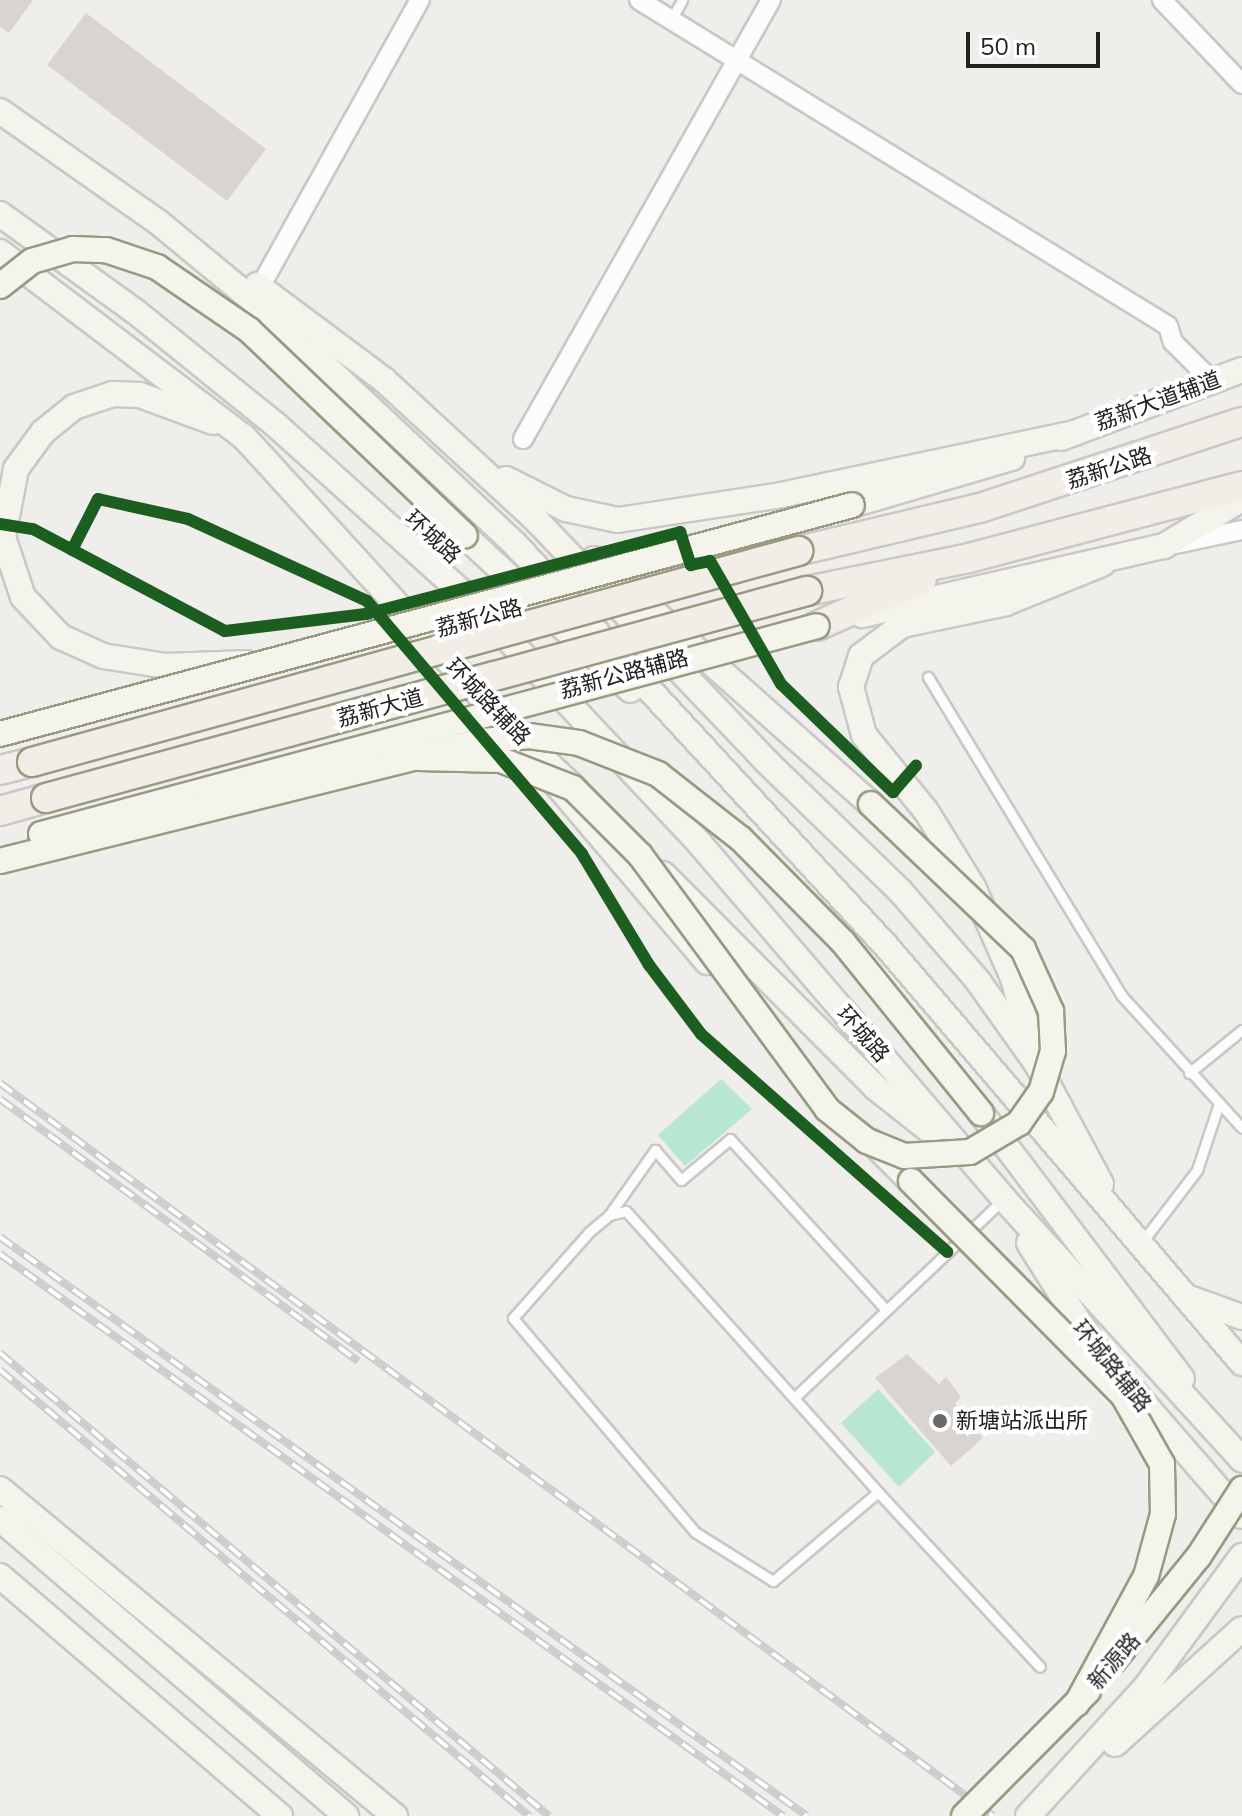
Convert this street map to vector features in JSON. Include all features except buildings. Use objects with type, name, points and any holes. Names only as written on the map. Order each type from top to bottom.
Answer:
[{"type":"main road","points":[[0,111],[158,222],[260,287],[384,380],[455,443],[901,892],[955,952],[1037,1064],[1132,1236]]},
{"type":"main road","name":"环城路","points":[[0,214],[136,312],[276,425],[474,603],[700,844],[1004,1199],[1242,1460]]},
{"type":"main road","points":[[158,222],[354,388],[515,544],[887,947],[1242,1363]]},
{"type":"main road","points":[[0,286],[32,261],[73,249],[132,256],[170,274],[249,330],[594,660],[701,746]]},
{"type":"main road","name":"环城路辅路","points":[[0,252],[209,405],[283,477],[504,722],[875,1087],[971,1160]]},
{"type":"main road","name":"荔新大道辅道","points":[[1074,433],[1242,370]]},
{"type":"main road","points":[[276,662],[166,666],[103,656],[61,637],[23,597],[3,537],[16,469],[57,418],[113,394],[190,409],[283,477]]},
{"type":"main road","name":"荔新公路","points":[[0,770],[798,551],[993,504],[1242,422]]},
{"type":"main road","points":[[496,474],[566,509],[618,520],[781,495],[1074,433]]},
{"type":"main road","points":[[0,734],[970,474],[1074,433]]},
{"type":"main road","points":[[419,758],[501,760],[573,788],[640,855],[827,1109],[867,1141],[904,1156],[970,1152],[1019,1123],[1041,1092],[1053,1051],[1051,1011],[1023,949],[871,804],[496,474],[455,443]]},
{"type":"main road","points":[[817,626],[969,558],[1242,486]]},
{"type":"main road","name":"荔新公路辅路","points":[[0,846],[817,626],[1102,564],[1164,546],[1242,499]]},
{"type":"main road","name":"荔新大道","points":[[0,811],[807,591],[969,558]]},
{"type":"main road","points":[[1037,1064],[1013,978],[973,887],[926,811],[864,735],[851,687],[861,656],[886,632],[1006,603],[1102,564]]},
{"type":"main road","points":[[504,722],[746,1007],[911,1181],[1123,1395],[1162,1464],[1163,1514],[1146,1576],[1077,1703]]},
{"type":"main road","points":[[0,861],[419,758],[529,736],[605,750],[658,774],[741,839],[815,911],[981,1113],[1157,1342],[1224,1441]]},
{"type":"main road","name":"环城路辅路","points":[[1004,1199],[1094,1346],[1242,1516]]},
{"type":"main road","points":[[1183,1296],[1242,1317]]},
{"type":"main road","points":[[0,1489],[395,1816]]},
{"type":"main road","name":"新源路","points":[[964,1816],[1077,1703],[1173,1590],[1242,1489]]},
{"type":"main road","points":[[0,1519],[346,1816]]},
{"type":"main road","name":"新源路","points":[[1036,1808],[1145,1688],[1242,1556]]},
{"type":"main road","points":[[0,1576],[280,1816]]},
{"type":"main road","points":[[1036,1808],[1242,1629]]},
{"type":"street","points":[[260,287],[420,0]]},
{"type":"street","points":[[639,0],[1168,326],[1173,342],[1212,381]]},
{"type":"street","points":[[523,439],[771,0]]},
{"type":"street","points":[[1162,0],[1242,84]]},
{"type":"street","points":[[1164,546],[1242,530]]},
{"type":"lane","points":[[671,20],[682,0]]},
{"type":"lane","points":[[928,677],[1101,964],[1189,1073],[1242,1128]]},
{"type":"lane","points":[[1189,1073],[1242,1030]]},
{"type":"lane","points":[[1132,1236],[1197,1170],[1219,1103]]},
{"type":"lane","points":[[878,1492],[773,1581],[695,1532],[513,1318],[609,1215],[655,1150],[681,1180],[730,1139],[886,1310]]},
{"type":"lane","points":[[795,1397],[1004,1199]]},
{"type":"lane","points":[[609,1215],[626,1211],[646,1230],[878,1492],[1040,1667]]},
{"type":"green space","points":[[721,1079],[752,1109],[685,1166],[658,1135]]},
{"type":"green space","points":[[878,1389],[935,1452],[899,1487],[841,1423]]},
{"type":"railway","points":[[0,1083],[993,1816]]},
{"type":"railway","points":[[0,1099],[358,1361]]},
{"type":"railway","points":[[0,1237],[807,1816]]},
{"type":"railway","points":[[0,1254],[783,1816]]},
{"type":"railway","points":[[0,1353],[549,1816]]},
{"type":"railway","points":[[0,1370],[529,1816]]},
{"type":"cycle path","points":[[72,550],[98,499],[188,519],[367,601],[582,854],[649,965],[701,1034],[947,1252]]},
{"type":"cycle path","points":[[0,524],[33,529],[225,631],[366,614],[680,532],[691,565],[710,561],[781,684],[893,792],[916,766]]},
{"type":"place","name":"新塘站派出所","points":[[940,1421]]}]
